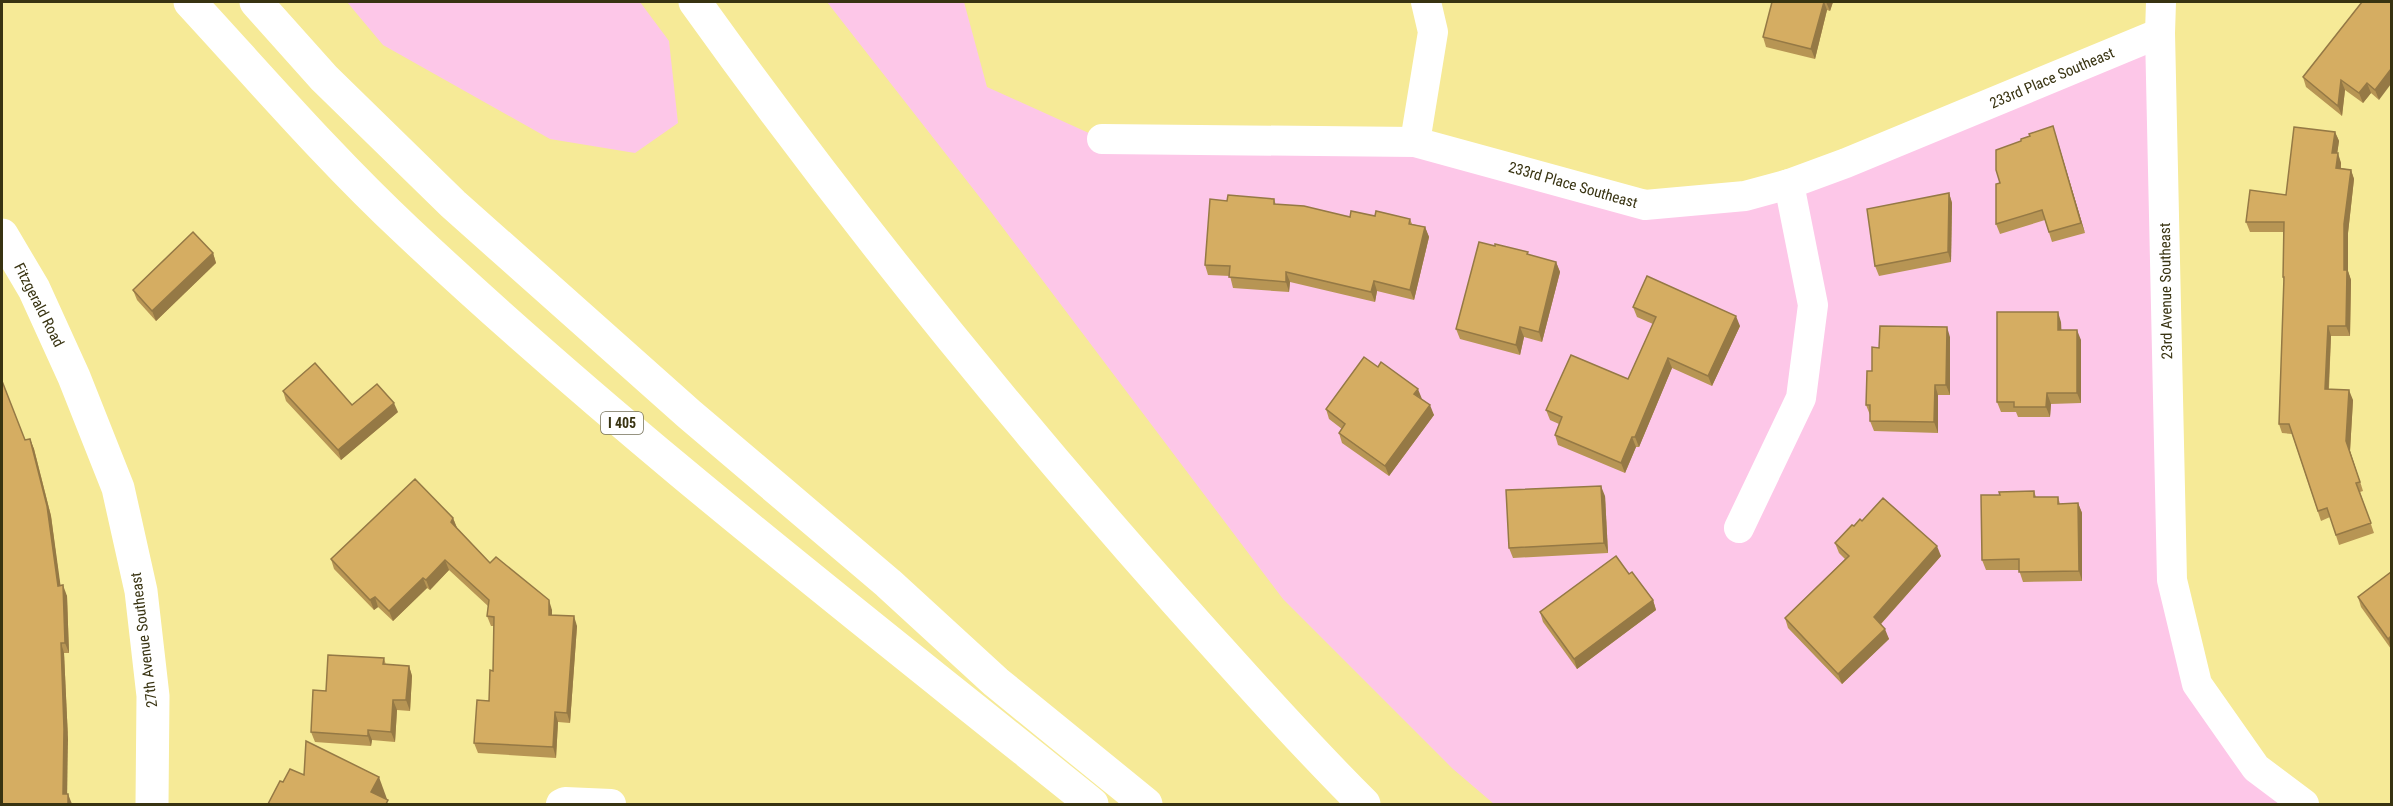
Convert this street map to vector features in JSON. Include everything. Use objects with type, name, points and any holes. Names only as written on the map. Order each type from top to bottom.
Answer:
[{"type":"main road","name":"I 405","points":[[190,2],[311,135],[405,229],[510,326],[645,442],[1092,804]]},
{"type":"main road","points":[[256,2],[324,78],[453,204],[689,414],[888,583],[996,682],[1146,804]]},
{"type":"main road","points":[[695,2],[739,63],[958,346],[1101,516],[1309,749],[1364,804]]},
{"type":"main road","name":"Fitzgerald Road","points":[[2,235],[34,289],[74,377]]},
{"type":"main road","name":"27th Avenue Southeast","points":[[74,377],[118,488],[141,591],[153,696],[152,804]]},
{"type":"street","points":[[1415,142],[1432,32],[1426,2]]},
{"type":"street","name":"23rd Avenue Southeast","points":[[2161,2],[2172,580],[2197,684],[2256,768],[2304,804]]},
{"type":"street","name":"233rd Place Southeast","points":[[1102,139],[1415,142],[1645,206],[1745,196],[1789,184],[1846,163],[2160,33]]},
{"type":"street","points":[[1739,528],[1802,398],[1814,305],[1789,184]]},
{"type":"street","points":[[561,804],[565,802],[611,804]]},
{"type":"shaded area","points":[[347,2],[640,2],[669,41],[678,123],[635,153],[550,139],[383,45]]},
{"type":"shaded area","points":[[827,2],[964,2],[987,87],[1102,139],[1415,142],[1645,205],[1745,196],[2160,33],[2174,576],[2197,684],[2304,804],[1494,804],[1453,769],[1283,599],[985,204]]},
{"type":"building","points":[[1772,2],[1824,2],[1811,49],[1763,37]]},
{"type":"building","points":[[2362,2],[2391,2],[2391,69],[2375,90],[2367,83],[2359,93],[2341,80],[2338,106],[2303,77]]},
{"type":"building","points":[[2053,126],[2081,223],[2049,232],[2042,210],[1996,224],[1996,184],[2000,183],[1996,170],[1996,150],[2021,141],[2030,136],[2029,134]]},
{"type":"building","points":[[2294,127],[2335,132],[2332,153],[2338,153],[2336,168],[2351,170],[2344,224],[2344,270],[2347,270],[2346,326],[2328,326],[2325,389],[2349,390],[2346,441],[2360,482],[2356,483],[2371,523],[2336,535],[2327,508],[2318,511],[2289,424],[2279,424],[2284,222],[2246,222],[2250,190],[2286,195]]},
{"type":"building","points":[[1949,193],[1948,252],[1875,266],[1867,209]]},
{"type":"building","points":[[1228,195],[1274,199],[1274,204],[1304,206],[1350,217],[1351,211],[1375,216],[1376,211],[1410,219],[1409,224],[1425,227],[1410,290],[1374,281],[1371,292],[1286,272],[1286,282],[1229,277],[1230,266],[1205,265],[1210,199],[1227,201]]},
{"type":"building","points":[[193,232],[213,253],[152,311],[133,290]]},
{"type":"building","points":[[1479,242],[1528,252],[1527,254],[1556,262],[1539,332],[1520,327],[1516,345],[1456,329]]},
{"type":"building","points":[[1647,276],[1736,316],[1708,376],[1668,358],[1635,437],[1632,437],[1621,463],[1555,435],[1562,417],[1546,410],[1571,355],[1628,379],[1656,317],[1633,307]]},
{"type":"building","points":[[1997,312],[2058,312],[2058,330],[2077,330],[2077,393],[2047,393],[2046,407],[2014,407],[2014,402],[1997,402]]},
{"type":"building","points":[[1880,326],[1947,327],[1946,385],[1935,385],[1934,422],[1870,421],[1870,405],[1866,405],[1867,371],[1872,371],[1872,347],[1879,348]]},
{"type":"building","points":[[1364,357],[1378,367],[1381,362],[1418,389],[1414,394],[1430,405],[1385,466],[1339,433],[1345,424],[1326,409]]},
{"type":"building","points":[[315,363],[352,405],[377,384],[394,403],[338,450],[283,391]]},
{"type":"building","points":[[2,381],[25,440],[30,439],[47,506],[58,586],[63,585],[65,643],[61,643],[64,729],[63,794],[68,794],[68,804],[2,804]]},
{"type":"building","points":[[415,479],[453,518],[451,522],[490,563],[496,557],[549,600],[549,615],[574,616],[567,713],[555,712],[553,747],[474,743],[477,700],[489,701],[490,670],[493,671],[494,617],[487,616],[489,600],[445,560],[426,580],[423,578],[389,611],[375,597],[370,600],[331,559]]},
{"type":"building","points":[[1601,486],[1604,543],[1509,548],[1506,490]]},
{"type":"building","points":[[2034,491],[2034,497],[2058,497],[2058,504],[2078,503],[2079,571],[2019,572],[2019,559],[1982,560],[1981,495]]},
{"type":"building","points":[[1883,498],[1937,546],[1874,617],[1885,629],[1838,674],[1785,618],[1849,556],[1835,543],[1852,525],[1854,526],[1860,519],[1862,521]]},
{"type":"building","points":[[1616,556],[1629,574],[1632,572],[1653,600],[1574,659],[1540,612]]},
{"type":"building","points":[[2391,572],[2391,636],[2388,639],[2358,597]]},
{"type":"building","points":[[328,655],[384,658],[383,664],[409,666],[406,700],[393,700],[391,732],[368,730],[368,736],[311,732],[313,690],[326,691]]},
{"type":"building","points":[[306,741],[379,777],[371,792],[388,800],[386,804],[268,804],[280,781],[283,782],[290,769],[304,775]]}]
